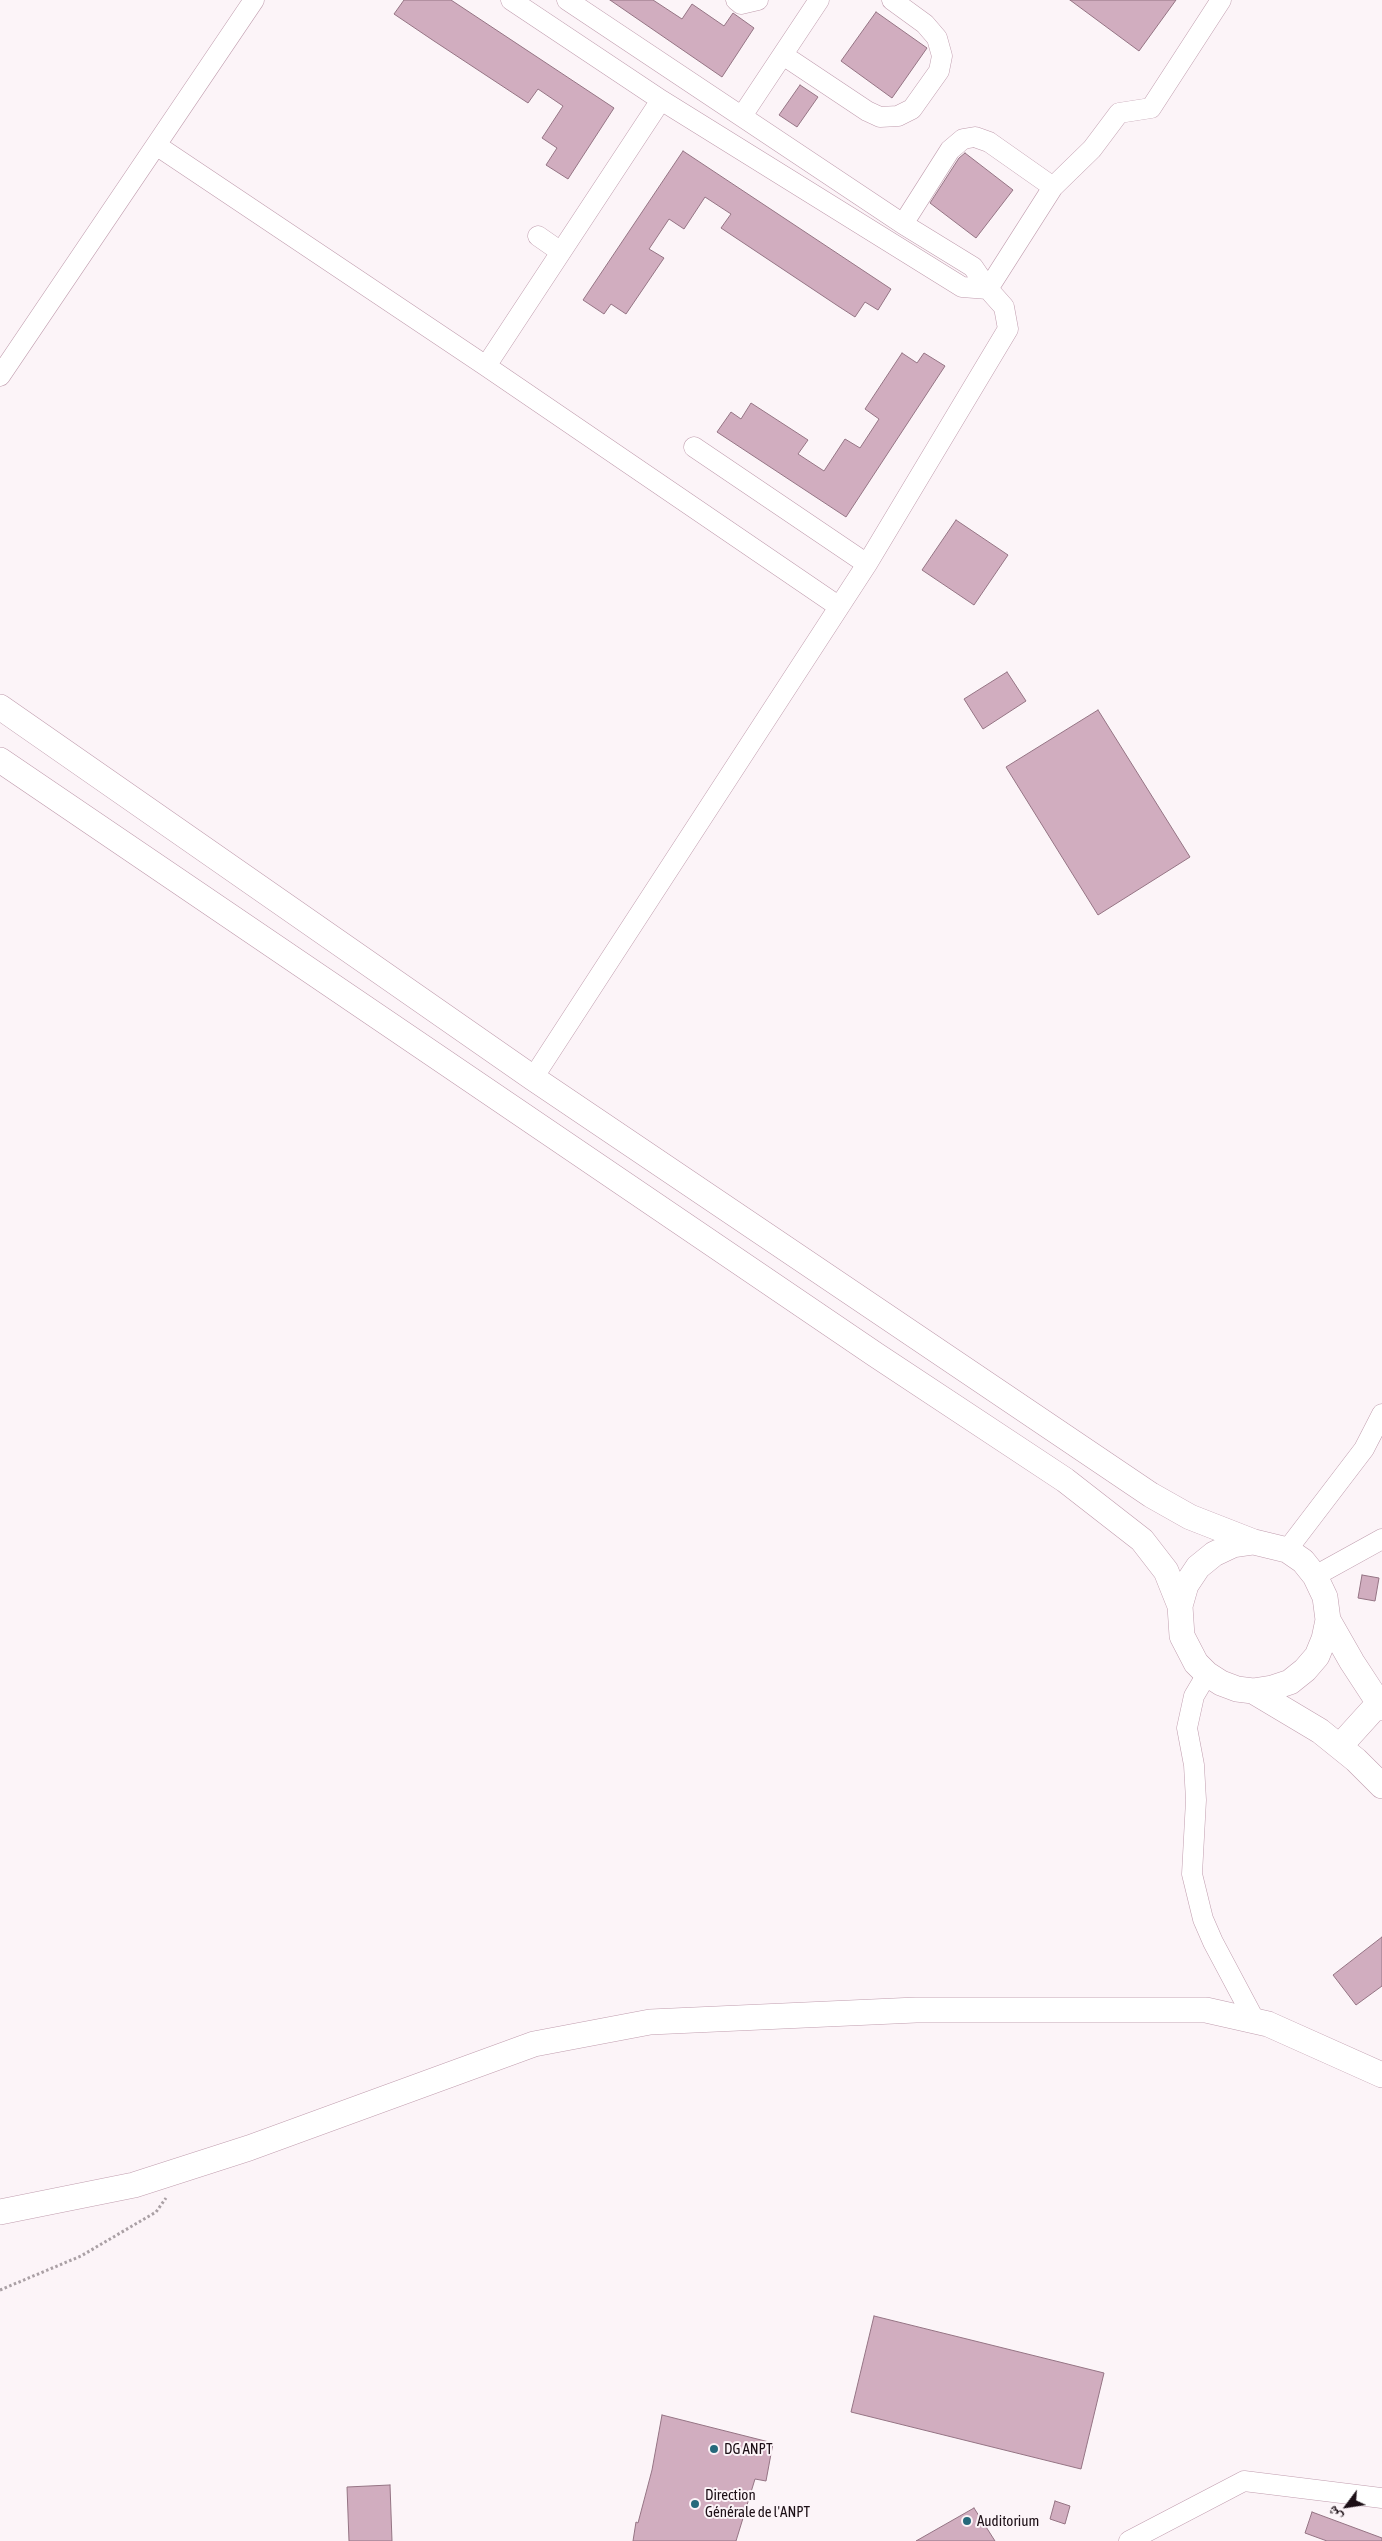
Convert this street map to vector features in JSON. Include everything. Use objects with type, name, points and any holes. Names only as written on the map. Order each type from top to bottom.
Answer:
[{"type":"main road","points":[[0,707],[533,1078],[1151,1495],[1197,1520],[1254,1542],[1287,1550],[1303,1561],[1315,1576],[1325,1597],[1328,1620],[1324,1639],[1317,1656],[1305,1670],[1290,1682],[1254,1691],[1237,1689],[1207,1674],[1196,1663],[1182,1636],[1180,1606],[1166,1570],[1155,1555],[1128,1528],[1065,1480],[867,1350],[0,760]]},
{"type":"main road","points":[[1128,1528],[1151,1495]]},
{"type":"main road","points":[[1180,1606],[1186,1585],[1198,1568],[1214,1554],[1233,1545],[1254,1542]]},
{"type":"main road","points":[[1328,1620],[1380,1705],[1340,1746]]},
{"type":"main road","points":[[1254,1691],[1340,1746],[1382,1786]]},
{"type":"main road","points":[[0,2212],[134,2185],[249,2148],[534,2044],[650,2022],[916,2010],[1206,2010],[1268,2024],[1382,2075]]},
{"type":"street","points":[[0,376],[254,0]]},
{"type":"street","points":[[511,0],[661,100],[962,287],[988,289]]},
{"type":"street","points":[[533,1078],[867,564],[1008,329],[1004,307],[988,289],[974,266],[903,224],[567,0]]},
{"type":"street","points":[[736,0],[741,4],[758,0]]},
{"type":"street","points":[[742,116],[819,0]]},
{"type":"street","points":[[783,55],[880,118],[898,116],[912,108],[939,71],[942,56],[937,38],[925,24],[892,0]]},
{"type":"street","points":[[988,289],[1053,187],[1092,150],[1119,113],[1151,108],[1221,0]]},
{"type":"street","points":[[486,366],[661,100]]},
{"type":"street","points":[[903,224],[950,150],[963,138],[975,137],[989,142],[1053,187]]},
{"type":"street","points":[[156,145],[486,366],[838,606]]},
{"type":"street","points":[[538,236],[561,252]]},
{"type":"street","points":[[694,447],[867,564]]},
{"type":"street","points":[[1287,1550],[1364,1449],[1382,1414]]},
{"type":"street","points":[[1315,1576],[1382,1539]]},
{"type":"street","points":[[1207,1674],[1194,1696],[1188,1722],[1196,1800],[1192,1874],[1203,1919],[1213,1942],[1255,2021]]},
{"type":"street","points":[[1129,2541],[1244,2481],[1382,2498]]},
{"type":"path","points":[[0,2290],[81,2256],[156,2212],[166,2200],[162,2176]]},
{"type":"building","points":[[404,0],[451,0],[614,108],[568,179],[546,165],[557,148],[542,138],[563,106],[538,89],[528,103],[434,41],[394,14]]},
{"type":"building","points":[[610,0],[653,0],[682,19],[692,4],[724,26],[733,13],[754,28],[722,77]]},
{"type":"building","points":[[1070,0],[1176,0],[1139,51]]},
{"type":"building","points":[[876,12],[927,48],[892,98],[841,61]]},
{"type":"building","points":[[800,85],[818,97],[797,127],[779,115]]},
{"type":"building","points":[[683,151],[891,289],[878,310],[865,302],[855,317],[838,306],[721,228],[731,214],[705,197],[684,229],[669,219],[649,249],[664,258],[626,314],[611,304],[604,314],[583,300]]},
{"type":"building","points":[[965,153],[1013,190],[976,238],[930,203],[959,158]]},
{"type":"building","points":[[902,353],[917,363],[924,353],[945,366],[846,517],[717,432],[731,412],[741,419],[751,403],[808,440],[798,454],[824,471],[845,439],[860,448],[879,419],[865,409]]},
{"type":"building","points":[[956,520],[1008,555],[974,605],[922,570]]},
{"type":"building","points":[[1007,672],[1026,701],[983,729],[964,699]]},
{"type":"building","points":[[1098,710],[1190,857],[1098,915],[1006,767]]},
{"type":"building","points":[[1362,1575],[1379,1578],[1375,1601],[1358,1598]]},
{"type":"building","points":[[1382,1937],[1382,1986],[1356,2005],[1333,1975]]},
{"type":"building","points":[[874,2316],[1104,2373],[1081,2469],[851,2412]]},
{"type":"building","points":[[662,2415],[773,2443],[766,2481],[755,2479],[736,2541],[633,2541],[636,2522],[638,2523],[652,2470]]},
{"type":"building","points":[[390,2485],[392,2541],[349,2541],[347,2487]]},
{"type":"building","points":[[1055,2501],[1070,2506],[1065,2524],[1050,2519]]},
{"type":"building","name":"Auditorium","points":[[974,2508],[995,2541],[916,2541]]},
{"type":"building","points":[[1312,2512],[1382,2538],[1382,2541],[1327,2541],[1305,2533]]},
{"type":"place","name":"DG ANPT","points":[[714,2449]]},
{"type":"place","name":"Direction Générale de l'ANPT","points":[[695,2504]]},
{"type":"place","name":"Auditorium","points":[[967,2521]]}]
